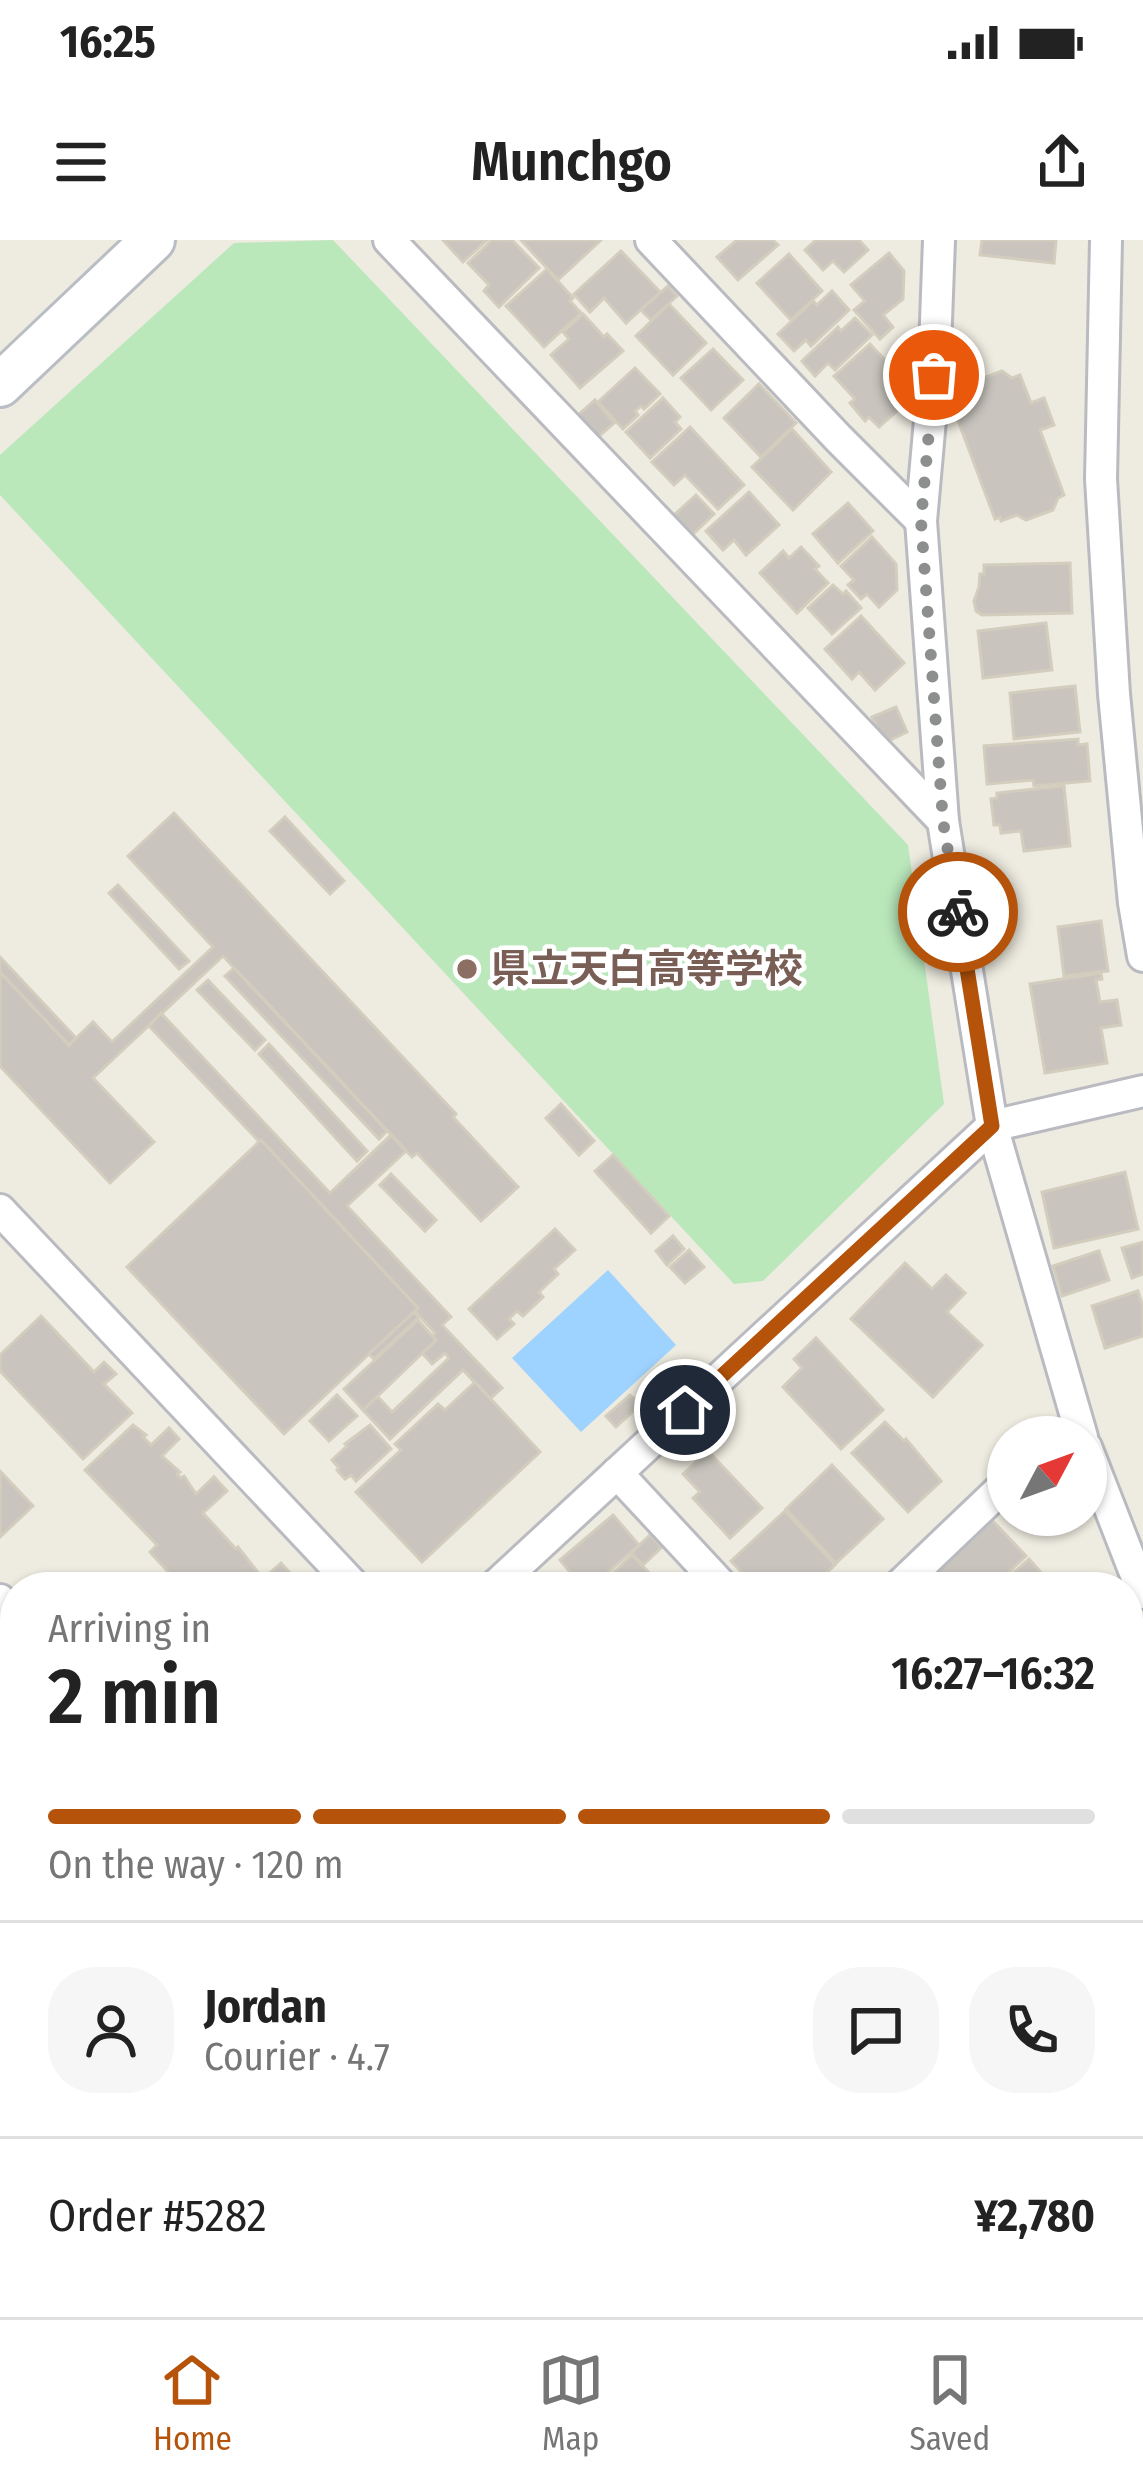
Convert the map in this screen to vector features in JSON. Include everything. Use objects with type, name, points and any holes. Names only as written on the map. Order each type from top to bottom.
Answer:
[{"type":"street","points":[[0,385],[153,240]]},
{"type":"street","points":[[389,240],[943,821]]},
{"type":"street","points":[[652,240],[921,521]]},
{"type":"street","points":[[1106,240],[1101,479],[1114,694],[1143,956]]},
{"type":"street","points":[[935,242],[934,375],[921,521],[943,821],[992,1126],[1070,1416]]},
{"type":"street","points":[[510,1572],[992,1126],[1143,1091]]},
{"type":"street","points":[[2,1216],[342,1572]]},
{"type":"street","points":[[617,1473],[709,1572]]},
{"type":"street","points":[[914,1572],[987,1502]]},
{"type":"street","points":[[1107,1509],[1134,1572]]},
{"type":"green space","points":[[333,240],[908,845],[944,1104],[763,1281],[734,1284],[0,495],[0,455],[234,243]]},
{"type":"water","points":[[608,1270],[676,1345],[581,1432],[512,1358]]},
{"type":"building","points":[[443,240],[487,240],[463,262]]},
{"type":"building","points":[[492,240],[512,240],[539,268],[499,307],[484,291],[489,285],[468,263]]},
{"type":"building","points":[[521,240],[601,240],[558,280]]},
{"type":"building","points":[[737,240],[773,240],[778,245],[738,280],[717,257]]},
{"type":"building","points":[[816,240],[859,240],[868,250],[844,272],[833,261],[823,270],[805,250]]},
{"type":"building","points":[[982,240],[1056,240],[1054,263],[980,255]]},
{"type":"building","points":[[621,251],[660,292],[626,323],[604,298],[590,312],[574,294]]},
{"type":"building","points":[[889,253],[904,271],[903,299],[883,315],[893,327],[880,339],[854,310],[865,301],[851,285]]},
{"type":"building","points":[[789,254],[822,291],[791,320],[757,283]]},
{"type":"building","points":[[547,269],[581,313],[544,347],[506,306]]},
{"type":"building","points":[[668,286],[677,296],[651,320],[641,310]]},
{"type":"building","points":[[832,291],[849,310],[811,346],[806,340],[794,351],[778,334],[813,301],[817,305]]},
{"type":"building","points":[[669,304],[706,343],[673,375],[636,336]]},
{"type":"building","points":[[583,314],[623,351],[580,388],[551,355],[569,339],[563,332]]},
{"type":"building","points":[[855,318],[872,335],[835,370],[828,363],[815,376],[802,361],[838,327],[841,331]]},
{"type":"building","points":[[870,344],[899,375],[893,380],[902,388],[892,403],[898,410],[879,427],[869,417],[865,421],[850,403],[855,399],[834,376]]},
{"type":"building","points":[[713,349],[743,380],[711,410],[681,378]]},
{"type":"building","points":[[635,368],[660,394],[635,411],[638,415],[623,429],[598,402]]},
{"type":"building","points":[[1002,371],[1012,378],[1020,375],[1031,403],[1044,398],[1054,425],[1040,430],[1064,495],[1053,510],[1026,520],[1017,515],[995,519],[951,402],[973,382]]},
{"type":"building","points":[[759,384],[796,423],[761,457],[724,418]]},
{"type":"building","points":[[663,398],[680,417],[675,422],[681,429],[650,458],[626,432]]},
{"type":"building","points":[[595,400],[614,423],[597,438],[577,416]]},
{"type":"building","points":[[690,427],[744,485],[718,509],[685,475],[674,485],[652,462]]},
{"type":"building","points":[[792,429],[831,472],[793,510],[752,467]]},
{"type":"building","points":[[749,492],[779,525],[746,555],[734,540],[723,550],[706,531]]},
{"type":"building","points":[[696,495],[714,514],[690,537],[672,517]]},
{"type":"building","points":[[848,503],[873,531],[838,563],[813,534]]},
{"type":"building","points":[[872,537],[896,564],[897,590],[879,607],[867,594],[861,599],[848,585],[854,580],[841,566]]},
{"type":"building","points":[[801,547],[828,583],[797,613],[760,573],[783,551],[789,558]]},
{"type":"building","points":[[1070,563],[1072,613],[982,615],[976,611],[974,601],[984,565]]},
{"type":"building","points":[[833,585],[843,594],[846,591],[861,608],[832,634],[808,608]]},
{"type":"building","points":[[861,616],[904,663],[875,690],[859,672],[852,679],[825,649]]},
{"type":"building","points":[[1046,623],[1052,670],[983,678],[978,631]]},
{"type":"building","points":[[1075,686],[1080,732],[1014,739],[1010,693]]},
{"type":"building","points":[[896,707],[907,732],[884,743],[872,717]]},
{"type":"building","points":[[1078,739],[1078,745],[1087,744],[1090,781],[987,784],[984,746]]},
{"type":"building","points":[[1064,786],[1070,846],[1024,851],[1021,831],[1001,833],[1000,825],[994,825],[991,799],[997,793]]},
{"type":"building","points":[[174,813],[456,1114],[453,1117],[518,1187],[481,1221],[417,1153],[412,1157],[223,956],[93,1078],[154,1142],[110,1183],[0,1066],[0,972],[69,1045],[93,1022],[112,1042],[213,947],[128,856]]},
{"type":"building","points":[[285,817],[344,881],[330,894],[270,831]]},
{"type":"building","points":[[118,885],[189,961],[179,969],[109,893]]},
{"type":"building","points":[[1101,921],[1108,971],[1064,976],[1058,927]]},
{"type":"building","points":[[0,957],[76,1038],[69,1045],[0,972]]},
{"type":"building","points":[[234,968],[387,1131],[379,1139],[225,976]]},
{"type":"building","points":[[1101,973],[1102,979],[1096,980],[1100,1002],[1117,1000],[1121,1025],[1101,1028],[1107,1063],[1045,1073],[1030,984]]},
{"type":"building","points":[[208,980],[265,1040],[255,1050],[197,990]]},
{"type":"building","points":[[161,1013],[330,1193],[391,1135],[406,1151],[347,1206],[451,1317],[442,1325],[502,1388],[490,1399],[463,1370],[390,1439],[363,1410],[377,1396],[392,1412],[449,1358],[445,1353],[432,1364],[422,1353],[436,1340],[415,1311],[418,1308],[149,1026]]},
{"type":"building","points":[[269,1044],[367,1151],[357,1161],[259,1054]]},
{"type":"building","points":[[561,1104],[594,1141],[579,1155],[546,1118]]},
{"type":"building","points":[[261,1140],[418,1308],[284,1434],[127,1267]]},
{"type":"building","points":[[613,1155],[669,1216],[651,1233],[595,1171]]},
{"type":"building","points":[[1125,1172],[1138,1229],[1054,1248],[1042,1192]]},
{"type":"building","points":[[391,1174],[436,1220],[425,1231],[380,1185]]},
{"type":"building","points":[[555,1229],[575,1250],[554,1269],[558,1274],[539,1292],[543,1297],[523,1316],[517,1311],[509,1319],[514,1324],[497,1339],[469,1309]]},
{"type":"building","points":[[673,1236],[684,1249],[667,1265],[656,1251]]},
{"type":"building","points":[[1143,1242],[1143,1274],[1132,1278],[1122,1248]]},
{"type":"building","points":[[689,1250],[704,1267],[685,1283],[670,1267]]},
{"type":"building","points":[[1099,1251],[1109,1280],[1062,1296],[1053,1266]]},
{"type":"building","points":[[905,1263],[932,1289],[946,1275],[965,1293],[947,1312],[982,1345],[933,1397],[851,1319]]},
{"type":"building","points":[[1138,1291],[1143,1336],[1105,1348],[1092,1306]]},
{"type":"building","points":[[414,1312],[419,1317],[374,1359],[369,1354]]},
{"type":"building","points":[[41,1316],[94,1372],[104,1362],[116,1374],[104,1384],[132,1413],[83,1459],[0,1371],[0,1355]]},
{"type":"building","points":[[418,1320],[436,1340],[363,1410],[344,1389]]},
{"type":"building","points":[[816,1338],[883,1410],[841,1449],[783,1387],[802,1368],[794,1359]]},
{"type":"building","points":[[475,1382],[540,1452],[422,1562],[356,1492],[401,1450],[395,1444],[438,1404],[445,1410]]},
{"type":"building","points":[[337,1395],[357,1416],[329,1441],[310,1421]]},
{"type":"building","points":[[630,1395],[640,1405],[616,1427],[606,1416]]},
{"type":"building","points":[[885,1422],[941,1481],[908,1512],[852,1453]]},
{"type":"building","points":[[133,1425],[151,1445],[169,1428],[179,1439],[162,1456],[196,1494],[214,1477],[227,1491],[203,1513],[258,1572],[168,1572],[150,1552],[157,1545],[85,1470]]},
{"type":"building","points":[[370,1425],[391,1449],[356,1481],[351,1475],[345,1479],[332,1460]]},
{"type":"building","points":[[708,1451],[762,1508],[730,1538],[693,1498],[700,1492],[683,1474]]},
{"type":"building","points":[[832,1465],[883,1519],[836,1563],[786,1509]]},
{"type":"building","points":[[0,1471],[33,1506],[0,1537]]},
{"type":"building","points":[[785,1511],[835,1565],[827,1572],[742,1572],[731,1561]]},
{"type":"building","points":[[613,1515],[639,1545],[608,1572],[570,1572],[560,1560]]},
{"type":"building","points":[[987,1523],[987,1536],[1007,1536],[1026,1556],[1009,1572],[935,1572]]},
{"type":"building","points":[[650,1535],[662,1547],[643,1565],[631,1553]]},
{"type":"building","points":[[632,1555],[648,1572],[614,1572]]},
{"type":"building","points":[[1029,1559],[1041,1572],[1014,1572]]},
{"type":"way so far","points":[[934,375],[921,521],[943,821],[958,912]]},
{"type":"place","name":"県立天白高等学校","points":[[467,969]]},
{"type":"route","points":[[685,1410],[992,1126],[958,912]]}]
